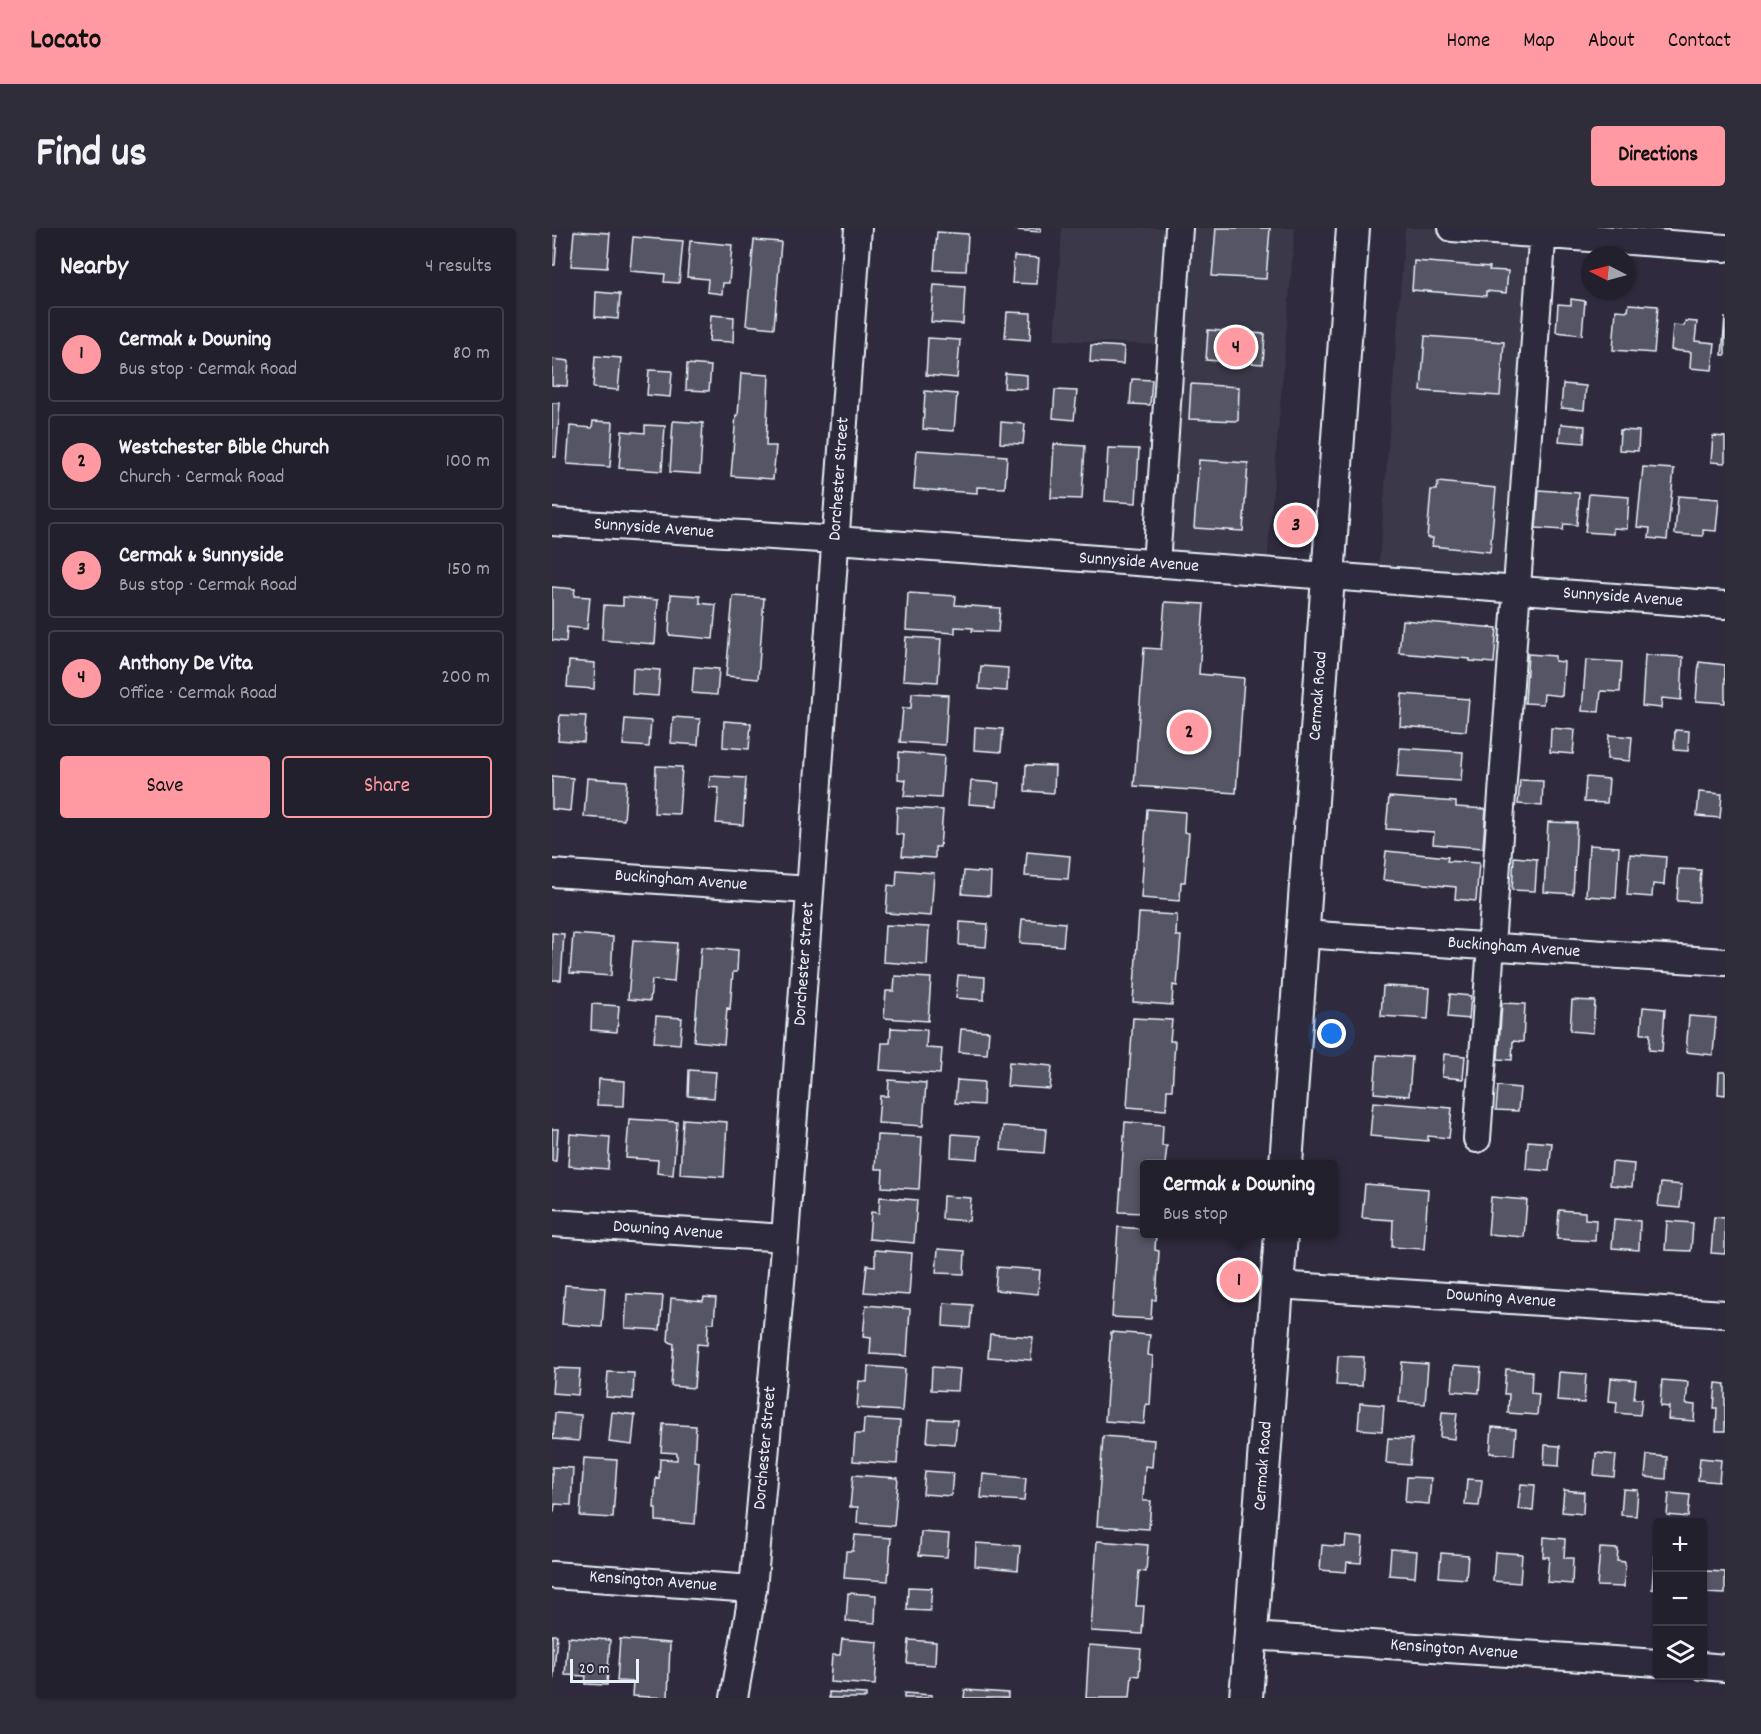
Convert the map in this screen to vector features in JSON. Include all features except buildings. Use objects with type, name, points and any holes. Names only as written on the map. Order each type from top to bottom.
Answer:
[{"type":"main road","name":"Cermak Road","points":[[1286,1160],[1353,228]]},
{"type":"main road","name":"Cermak Road","points":[[1246,1698],[1281,1238]]},
{"type":"street","name":"Dorchester Street","points":[[734,1698],[753,1589],[785,1238],[858,228]]},
{"type":"street","points":[[1156,564],[1179,228]]},
{"type":"street","points":[[1452,228],[1543,231],[1725,248]]},
{"type":"street","points":[[1477,1139],[1543,231]]},
{"type":"street","name":"Sunnyside Avenue","points":[[552,522],[836,540],[1725,605]]},
{"type":"street","name":"Buckingham Avenue","points":[[552,873],[810,890]]},
{"type":"street","name":"Buckingham Avenue","points":[[1302,934],[1725,962]]},
{"type":"street","name":"Downing Avenue","points":[[552,1223],[785,1238]]},
{"type":"street","name":"Downing Avenue","points":[[1277,1285],[1725,1314]]},
{"type":"street","name":"Kensington Avenue","points":[[552,1575],[753,1589]]},
{"type":"street","name":"Kensington Avenue","points":[[1251,1636],[1653,1663]]},
{"type":"street","points":[[1707,1666],[1725,1668]]},
{"type":"shaded area","points":[[1062,228],[1295,228],[1267,564],[1143,556],[1159,345],[1054,340]]},
{"type":"shaded area","points":[[1405,228],[1539,228],[1510,586],[1378,577]]},
{"type":"place","name":"Anthony De Vita","points":[[1236,347]]},
{"type":"place","name":"Cermak & Sunnyside","points":[[1296,525]]},
{"type":"place","name":"Westchester Bible Church","points":[[1189,732]]},
{"type":"place","name":"Cermak & Downing","points":[[1239,1280]]}]
